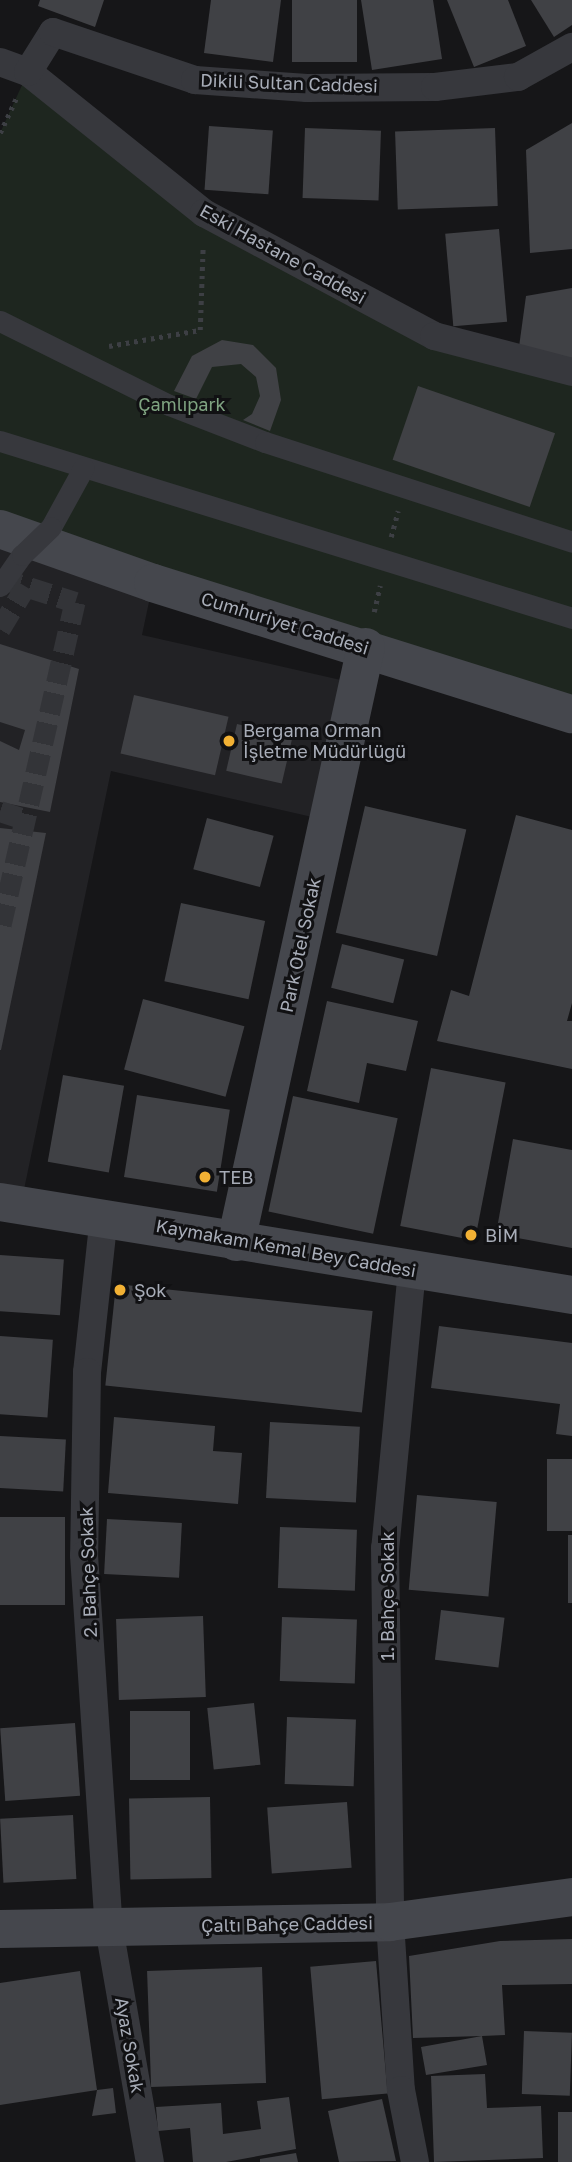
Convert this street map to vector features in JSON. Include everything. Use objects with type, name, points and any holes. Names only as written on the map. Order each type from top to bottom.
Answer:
[{"type":"main road","name":"Cumhuriyet Caddesi","points":[[0,529],[153,583],[572,714]]},
{"type":"main road","name":"Park Otel Sokak","points":[[236,1242],[366,648]]},
{"type":"main road","name":"Kaymakam Kemal Bey Caddesi","points":[[0,1202],[104,1216],[236,1242],[572,1295]]},
{"type":"main road","name":"Çaltı Bahçe Caddesi","points":[[0,1928],[390,1922],[572,1897]]},
{"type":"street","name":"Dikili Sultan Caddesi","points":[[24,80],[53,32],[195,80],[307,88],[435,87],[518,77],[572,47]]},
{"type":"street","name":"Eski Hastane Caddesi","points":[[0,62],[204,213],[434,336],[572,372]]},
{"type":"street","points":[[0,321],[60,354],[169,405],[265,442],[572,542]]},
{"type":"street","points":[[0,441],[81,472],[572,618]]},
{"type":"street","points":[[0,586],[22,555],[51,527],[81,472]]},
{"type":"street","name":"2. Bahçe Sokak","points":[[104,1216],[87,1372],[84,1555],[109,1928]]},
{"type":"street","name":"1. Bahçe Sokak","points":[[412,1270],[385,1548],[390,1922],[401,2090],[415,2162]]},
{"type":"street","name":"Ayaz Sokak","points":[[109,1928],[150,2162]]},
{"type":"path","points":[[0,133],[24,80]]},
{"type":"path","points":[[60,354],[201,330],[203,243]]},
{"type":"shaded area","points":[[0,529],[153,583],[142,635],[354,683],[321,819],[111,771],[21,1204],[0,1202]]},
{"type":"green space","name":"Çamlıpark","points":[[28,72],[204,213],[434,336],[572,372],[572,713],[0,529],[0,133]]},
{"type":"building","points":[[40,0],[104,0],[95,27],[38,6]]},
{"type":"building","points":[[211,0],[281,0],[273,62],[204,53]]},
{"type":"building","points":[[292,0],[357,0],[357,62],[292,62]]},
{"type":"building","points":[[361,0],[433,0],[442,59],[372,70]]},
{"type":"building","points":[[447,0],[508,0],[526,46],[474,67]]},
{"type":"building","points":[[531,0],[572,0],[572,25],[554,37]]},
{"type":"building","points":[[572,123],[572,249],[530,253],[526,150]]},
{"type":"building","points":[[209,126],[273,130],[268,194],[205,190]]},
{"type":"building","points":[[305,128],[381,131],[379,201],[303,198]]},
{"type":"building","points":[[495,128],[498,206],[398,209],[395,131]]},
{"type":"building","points":[[499,229],[507,322],[453,326],[445,234]]},
{"type":"building","points":[[572,288],[572,360],[519,347],[526,296]]},
{"type":"building","points":[[222,340],[253,345],[276,368],[281,400],[270,431],[243,420],[252,414],[260,396],[256,377],[241,364],[212,367],[196,399],[174,391],[192,356]]},
{"type":"building","points":[[418,386],[555,433],[530,507],[393,460]]},
{"type":"building","points":[[0,644],[79,669],[50,812],[0,802],[0,741],[19,750],[25,730],[0,722]]},
{"type":"building","name":"Bergama Orman İşletme Müdürlüğü","points":[[134,695],[229,717],[215,775],[121,753]]},
{"type":"building","points":[[237,724],[293,737],[282,784],[226,771]]},
{"type":"building","points":[[365,806],[466,829],[437,956],[336,933]]},
{"type":"building","points":[[516,815],[572,830],[572,1003],[567,1021],[572,1021],[572,1069],[437,1041],[451,990],[469,996]]},
{"type":"building","points":[[207,818],[274,836],[260,887],[193,869]]},
{"type":"building","points":[[0,828],[46,833],[1,1050],[0,1050]]},
{"type":"building","points":[[181,903],[265,921],[248,999],[164,981]]},
{"type":"building","points":[[342,944],[404,959],[393,1003],[331,988]]},
{"type":"building","points":[[143,999],[244,1026],[226,1097],[124,1070]]},
{"type":"building","points":[[327,1001],[418,1021],[406,1071],[367,1063],[359,1103],[307,1091]]},
{"type":"building","points":[[431,1068],[506,1083],[475,1241],[400,1226]]},
{"type":"building","points":[[63,1075],[124,1086],[109,1172],[48,1162]]},
{"type":"building","points":[[137,1095],[230,1110],[217,1192],[124,1177]]},
{"type":"building","points":[[293,1096],[398,1118],[373,1234],[268,1211]]},
{"type":"building","points":[[513,1139],[572,1150],[572,1248],[496,1234]]},
{"type":"building","points":[[0,1255],[64,1259],[60,1315],[0,1311]]},
{"type":"building","points":[[116,1284],[373,1311],[362,1412],[105,1385]]},
{"type":"building","points":[[439,1326],[572,1343],[572,1436],[556,1434],[560,1404],[431,1388]]},
{"type":"building","points":[[0,1336],[53,1340],[47,1418],[0,1414]]},
{"type":"building","points":[[114,1417],[215,1426],[213,1451],[242,1453],[238,1504],[108,1493]]},
{"type":"building","points":[[270,1422],[360,1427],[356,1503],[266,1498]]},
{"type":"building","points":[[0,1436],[66,1439],[63,1491],[0,1488]]},
{"type":"building","points":[[547,1459],[572,1459],[572,1531],[547,1531]]},
{"type":"building","points":[[417,1495],[497,1502],[488,1597],[409,1590]]},
{"type":"building","points":[[0,1517],[65,1517],[65,1605],[0,1605]]},
{"type":"building","points":[[107,1519],[182,1523],[179,1578],[104,1574]]},
{"type":"building","points":[[280,1527],[357,1530],[355,1591],[278,1588]]},
{"type":"building","points":[[568,1535],[572,1535],[572,1603],[568,1603]]},
{"type":"building","points":[[441,1610],[505,1618],[498,1667],[435,1660]]},
{"type":"building","points":[[203,1616],[206,1697],[119,1700],[116,1619]]},
{"type":"building","points":[[282,1617],[357,1620],[355,1684],[280,1681]]},
{"type":"building","points":[[254,1703],[260,1765],[214,1770],[207,1708]]},
{"type":"building","points":[[130,1711],[190,1711],[190,1780],[130,1780]]},
{"type":"building","points":[[287,1717],[356,1719],[354,1786],[285,1784]]},
{"type":"building","points":[[75,1723],[80,1796],[5,1801],[0,1728]]},
{"type":"building","points":[[210,1797],[211,1878],[130,1879],[129,1798]]},
{"type":"building","points":[[347,1802],[352,1868],[272,1873],[267,1808]]},
{"type":"building","points":[[73,1815],[76,1879],[3,1883],[0,1819]]},
{"type":"building","points":[[572,1939],[572,1984],[502,1985],[505,2035],[413,2038],[409,1956],[500,1941]]},
{"type":"building","points":[[376,1961],[388,2093],[322,2099],[310,1967]]},
{"type":"building","points":[[262,1967],[266,2083],[151,2087],[147,1971]]},
{"type":"building","points":[[80,1971],[97,2090],[0,2105],[0,1983]]},
{"type":"building","points":[[524,2031],[572,2033],[570,2096],[522,2094]]},
{"type":"building","points":[[482,2036],[487,2065],[426,2075],[421,2047]]},
{"type":"building","points":[[485,2074],[487,2108],[541,2106],[543,2158],[434,2162],[431,2076]]},
{"type":"building","points":[[113,2088],[116,2113],[92,2116],[97,2090]]},
{"type":"building","points":[[289,2097],[296,2149],[226,2162],[193,2162],[190,2128],[158,2131],[156,2107],[221,2103],[223,2134],[261,2129],[257,2101]]},
{"type":"building","points":[[382,2099],[396,2161],[339,2162],[328,2111]]},
{"type":"building","points":[[558,2112],[572,2112],[572,2162],[558,2162]]},
{"type":"building","points":[[296,2153],[298,2162],[260,2162],[260,2159]]},
{"type":"tunnel","points":[[0,578],[75,602],[0,930]]},
{"type":"tunnel","points":[[0,629],[26,586]]},
{"type":"tunnel","points":[[0,811],[27,820]]},
{"type":"place","name":"Bergama Orman İşletme Müdürlüğü","points":[[229,741]]},
{"type":"place","name":"TEB","points":[[205,1177]]},
{"type":"place","name":"BİM","points":[[471,1235]]},
{"type":"place","name":"Şok","points":[[120,1290]]}]
